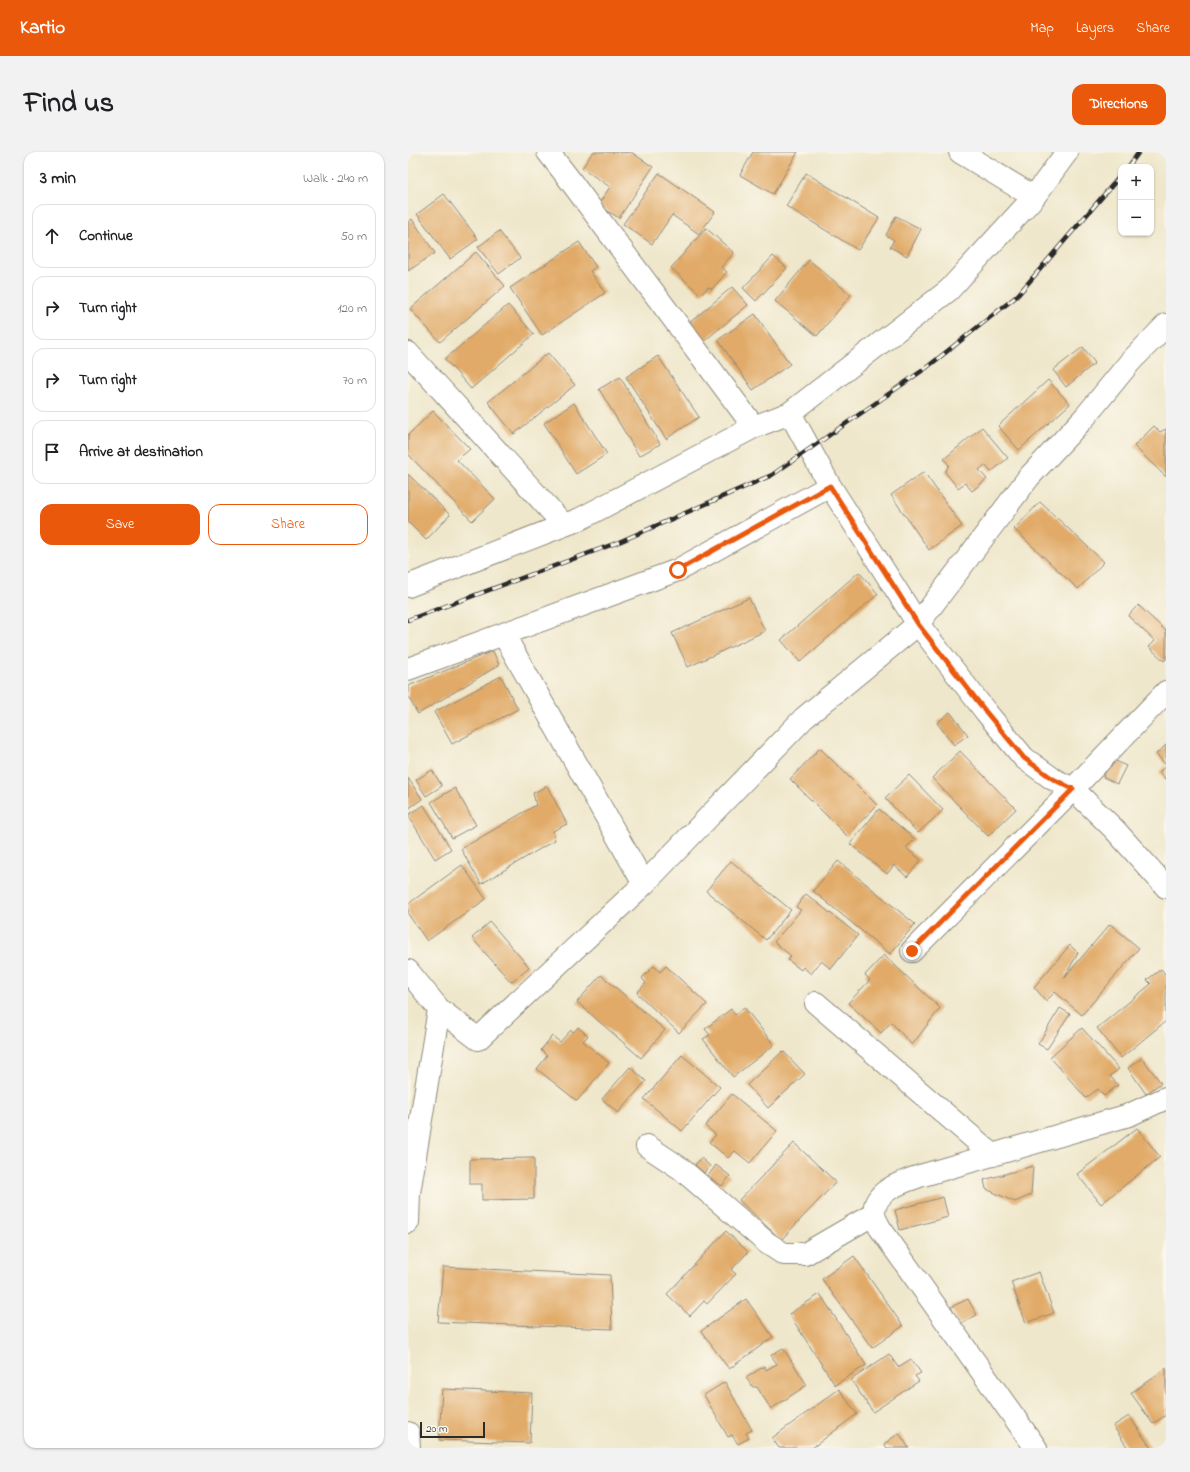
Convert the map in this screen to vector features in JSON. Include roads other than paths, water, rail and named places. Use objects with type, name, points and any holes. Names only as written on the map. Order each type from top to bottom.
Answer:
[{"type":"street","points":[[548,152],[754,427]]},
{"type":"street","points":[[960,152],[1034,197]]},
{"type":"street","points":[[408,586],[580,519],[754,427],[790,413],[949,290],[1034,197],[1067,152]]},
{"type":"street","points":[[408,970],[439,1009],[478,1039],[644,884],[804,718],[918,624],[1029,477],[1085,418],[1130,362],[1166,325]]},
{"type":"street","points":[[408,353],[564,525]]},
{"type":"street","points":[[790,413],[830,486],[918,624],[986,712],[1024,758],[1053,779],[1073,789],[1115,830],[1166,888]]},
{"type":"street","points":[[408,669],[678,570],[830,486]]},
{"type":"street","points":[[504,635],[644,884]]},
{"type":"street","points":[[912,951],[1073,789],[1166,692]]},
{"type":"street","points":[[816,1003],[993,1155]]},
{"type":"street","points":[[408,1222],[409,1193],[439,1009]]},
{"type":"street","points":[[1036,1448],[880,1228],[874,1214],[878,1199],[892,1186],[920,1176],[1129,1115],[1166,1098]]},
{"type":"street","points":[[647,1146],[680,1168],[767,1243],[784,1254],[805,1254],[874,1214]]},
{"type":"railway","points":[[1130,164],[1139,152]]},
{"type":"railway","points":[[408,620],[619,542],[772,475],[926,368],[1017,296],[1118,178]]}]
